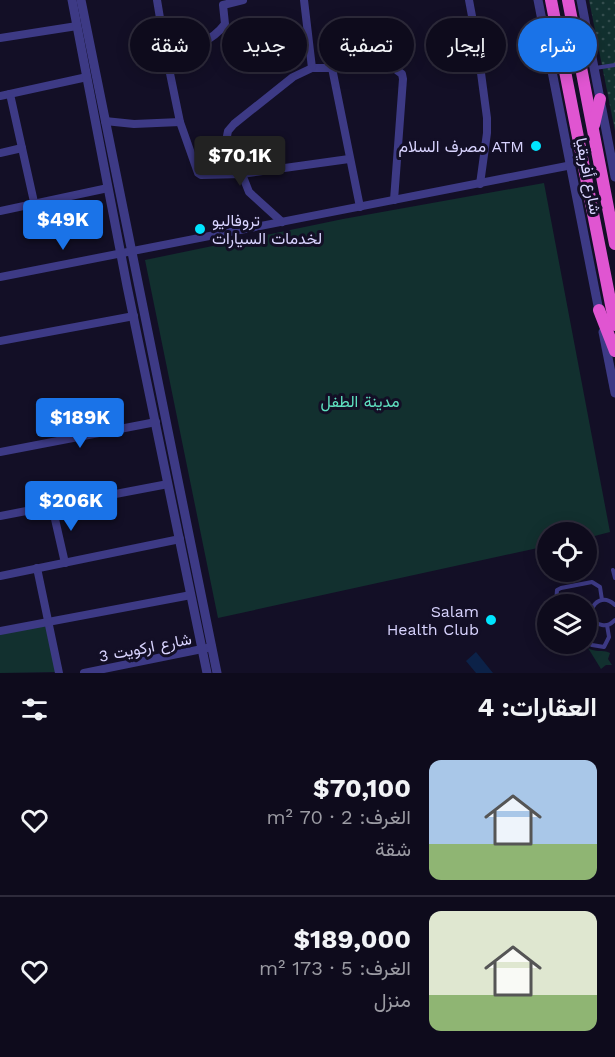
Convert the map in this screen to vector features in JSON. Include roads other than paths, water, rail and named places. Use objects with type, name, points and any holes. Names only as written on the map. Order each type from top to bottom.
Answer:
[{"type":"highway","points":[[550,0],[554,18]]},
{"type":"highway","points":[[568,0],[615,244]]},
{"type":"highway","points":[[564,72],[615,325]]},
{"type":"highway","points":[[593,129],[600,99]]},
{"type":"highway","points":[[599,310],[615,351]]},
{"type":"street","points":[[72,0],[108,188],[126,252],[207,649],[207,673]]},
{"type":"street","points":[[81,0],[105,121],[134,316],[191,595],[207,649],[217,673]]},
{"type":"street","points":[[157,0],[160,18]]},
{"type":"street","points":[[210,38],[217,35],[225,24],[222,3],[243,0]]},
{"type":"street","points":[[304,0],[312,68]]},
{"type":"street","points":[[469,0],[487,118],[480,184]]},
{"type":"street","name":"شارع أفريقيا","points":[[538,0],[542,18]]},
{"type":"street","name":"شارع أفريقيا","points":[[581,0],[584,18]]},
{"type":"street","points":[[0,38],[77,26]]},
{"type":"street","points":[[282,222],[249,192],[227,136],[228,131],[293,77],[312,68],[319,68]]},
{"type":"street","points":[[170,72],[180,122],[198,173],[206,176],[242,174],[350,159]]},
{"type":"street","points":[[333,72],[360,207]]},
{"type":"street","points":[[394,200],[403,79],[399,72]]},
{"type":"street","name":"شارع أفريقيا","points":[[553,72],[615,393]]},
{"type":"street","name":"شارع أفريقيا","points":[[595,72],[615,177]]},
{"type":"street","points":[[0,96],[87,77]]},
{"type":"street","points":[[10,94],[34,202]]},
{"type":"street","points":[[105,121],[134,124],[180,122]]},
{"type":"street","points":[[0,153],[22,148]]},
{"type":"street","points":[[0,277],[572,165]]},
{"type":"street","points":[[0,211],[108,188]]},
{"type":"street","points":[[0,341],[134,316]]},
{"type":"street","points":[[0,452],[156,422]]},
{"type":"street","points":[[0,516],[168,484]]},
{"type":"street","points":[[52,506],[65,563]]},
{"type":"street","points":[[0,576],[180,539]]},
{"type":"street","points":[[37,568],[59,673]]},
{"type":"street","points":[[0,631],[191,595]]},
{"type":"street","name":"شارع اركويت 3","points":[[84,673],[127,669],[207,649]]},
{"type":"lane","points":[[597,68],[615,65]]},
{"type":"lane","points":[[613,570],[615,579]]},
{"type":"lane","points":[[557,594],[557,590],[592,582],[600,587],[602,600]]},
{"type":"lane","points":[[615,604],[602,600],[593,606],[591,614],[599,624],[607,625],[615,620]]},
{"type":"lane","points":[[597,646],[604,647],[609,637],[607,625]]},
{"type":"water","points":[[476,652],[493,673],[476,673],[466,661]]},
{"type":"place","name":"مصرف السلام ATM","points":[[536,146]]},
{"type":"place","name":"تروفاليو لخدمات السيارات","points":[[200,229]]},
{"type":"place","name":"Salam Health Club","points":[[491,620]]},
{"type":"park label","name":"مدينة الطفل","points":[[360,401]]}]
